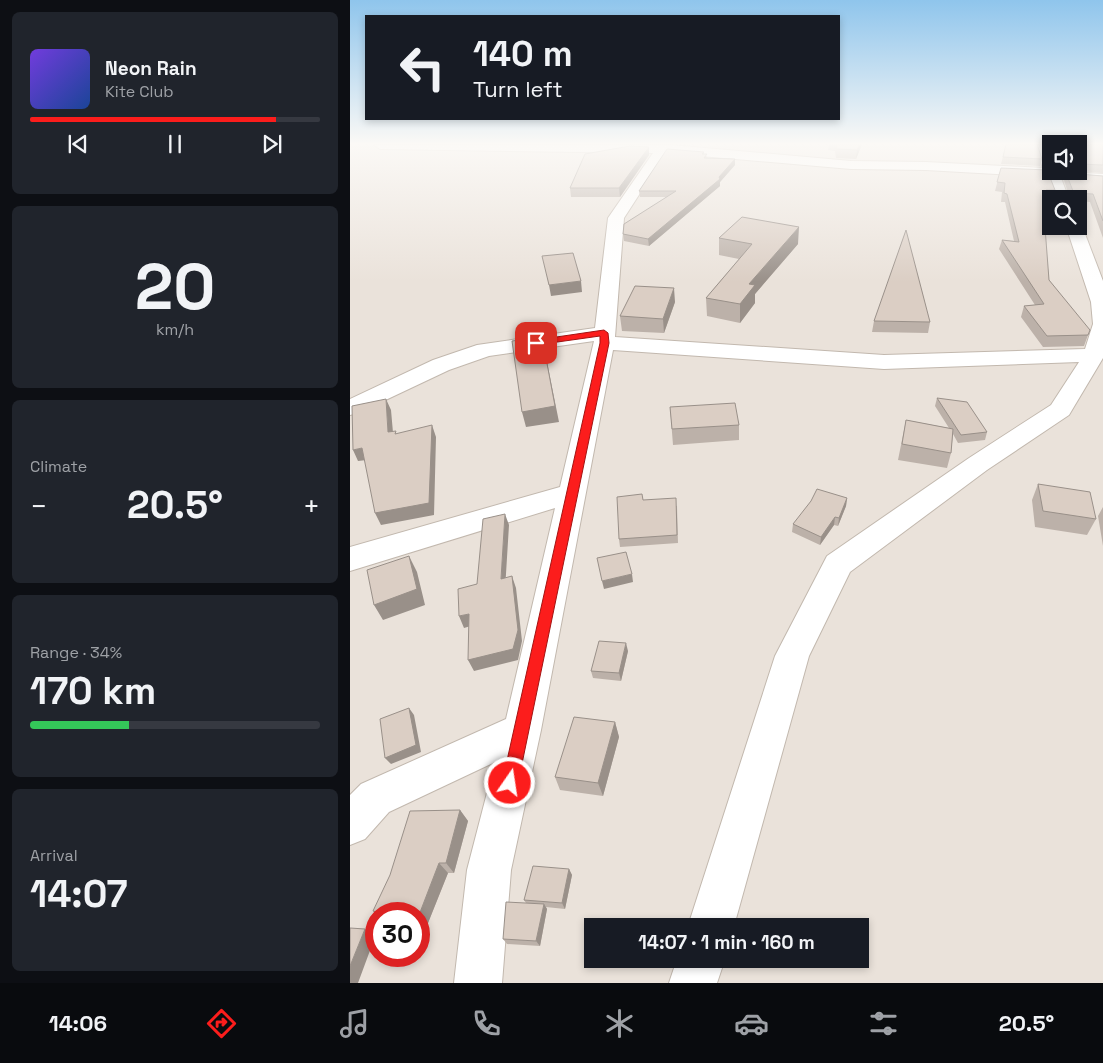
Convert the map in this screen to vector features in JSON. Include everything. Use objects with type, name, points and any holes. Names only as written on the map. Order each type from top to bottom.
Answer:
[{"type":"street","points":[[478,983],[489,870],[522,730],[604,338],[616,218],[634,191]]},
{"type":"street","points":[[713,918],[792,656],[838,564],[978,464],[1060,410],[1094,355],[1103,324],[1102,302],[1077,235]]},
{"type":"street","points":[[350,408],[441,365],[485,350],[604,338],[884,362],[1094,355]]},
{"type":"street","points":[[350,560],[396,544],[572,493]]},
{"type":"street","points":[[350,824],[375,798],[522,730]]},
{"type":"street","points":[[694,983],[698,968]]},
{"type":"shaded area","points":[[350,191],[1042,191],[1042,235],[1087,235],[1087,191],[1103,191],[1103,983],[350,983]]},
{"type":"building","points":[[639,191],[706,191],[648,239],[623,234],[624,224],[676,191]]},
{"type":"building","points":[[1004,191],[1042,191],[1042,235],[1046,235],[1049,280],[1090,330],[1088,335],[1047,336],[1024,306],[1044,304],[1002,240],[1019,242],[1007,194],[1004,193]]},
{"type":"building","points":[[1087,191],[1103,191],[1103,221],[1093,194],[1087,194]]},
{"type":"building","points":[[742,217],[799,227],[749,284],[755,285],[740,304],[706,298],[752,244],[719,238]]},
{"type":"building","points":[[906,230],[930,322],[874,321]]},
{"type":"building","points":[[573,253],[581,281],[549,285],[542,256]]},
{"type":"building","points":[[635,286],[674,288],[663,319],[620,316]]},
{"type":"building","points":[[542,337],[555,406],[522,412],[512,341]]},
{"type":"building","points":[[937,398],[967,402],[987,432],[961,435]]},
{"type":"building","points":[[386,399],[388,432],[396,431],[395,434],[432,425],[429,503],[375,513],[362,448],[353,450],[352,406]]},
{"type":"building","points":[[735,403],[739,425],[672,429],[670,407]]},
{"type":"building","points":[[906,420],[953,429],[951,453],[902,444]]},
{"type":"building","points":[[1038,484],[1090,492],[1096,519],[1043,511]]},
{"type":"building","points":[[817,489],[847,498],[839,518],[835,517],[821,537],[793,524],[811,501]]},
{"type":"building","points":[[642,494],[643,500],[676,498],[677,535],[619,539],[617,497]]},
{"type":"building","points":[[505,514],[501,579],[512,576],[518,630],[513,649],[468,660],[469,614],[459,616],[458,589],[477,584],[483,519]]},
{"type":"building","points":[[626,552],[632,574],[602,581],[597,558]]},
{"type":"building","points":[[409,556],[417,589],[374,605],[367,570]]},
{"type":"building","points":[[599,641],[626,643],[619,673],[591,671]]},
{"type":"building","points":[[409,708],[416,745],[385,758],[380,719]]},
{"type":"building","points":[[574,717],[615,722],[598,783],[555,777]]},
{"type":"building","points":[[460,810],[446,863],[439,863],[424,902],[377,902],[390,875],[410,811]]},
{"type":"building","points":[[533,866],[569,869],[562,903],[524,900]]},
{"type":"building","points":[[506,902],[544,904],[536,941],[503,939]]},
{"type":"building","points":[[350,928],[365,929],[350,966]]},
{"type":"route","points":[[510,783],[604,343],[604,333],[536,343]]}]
